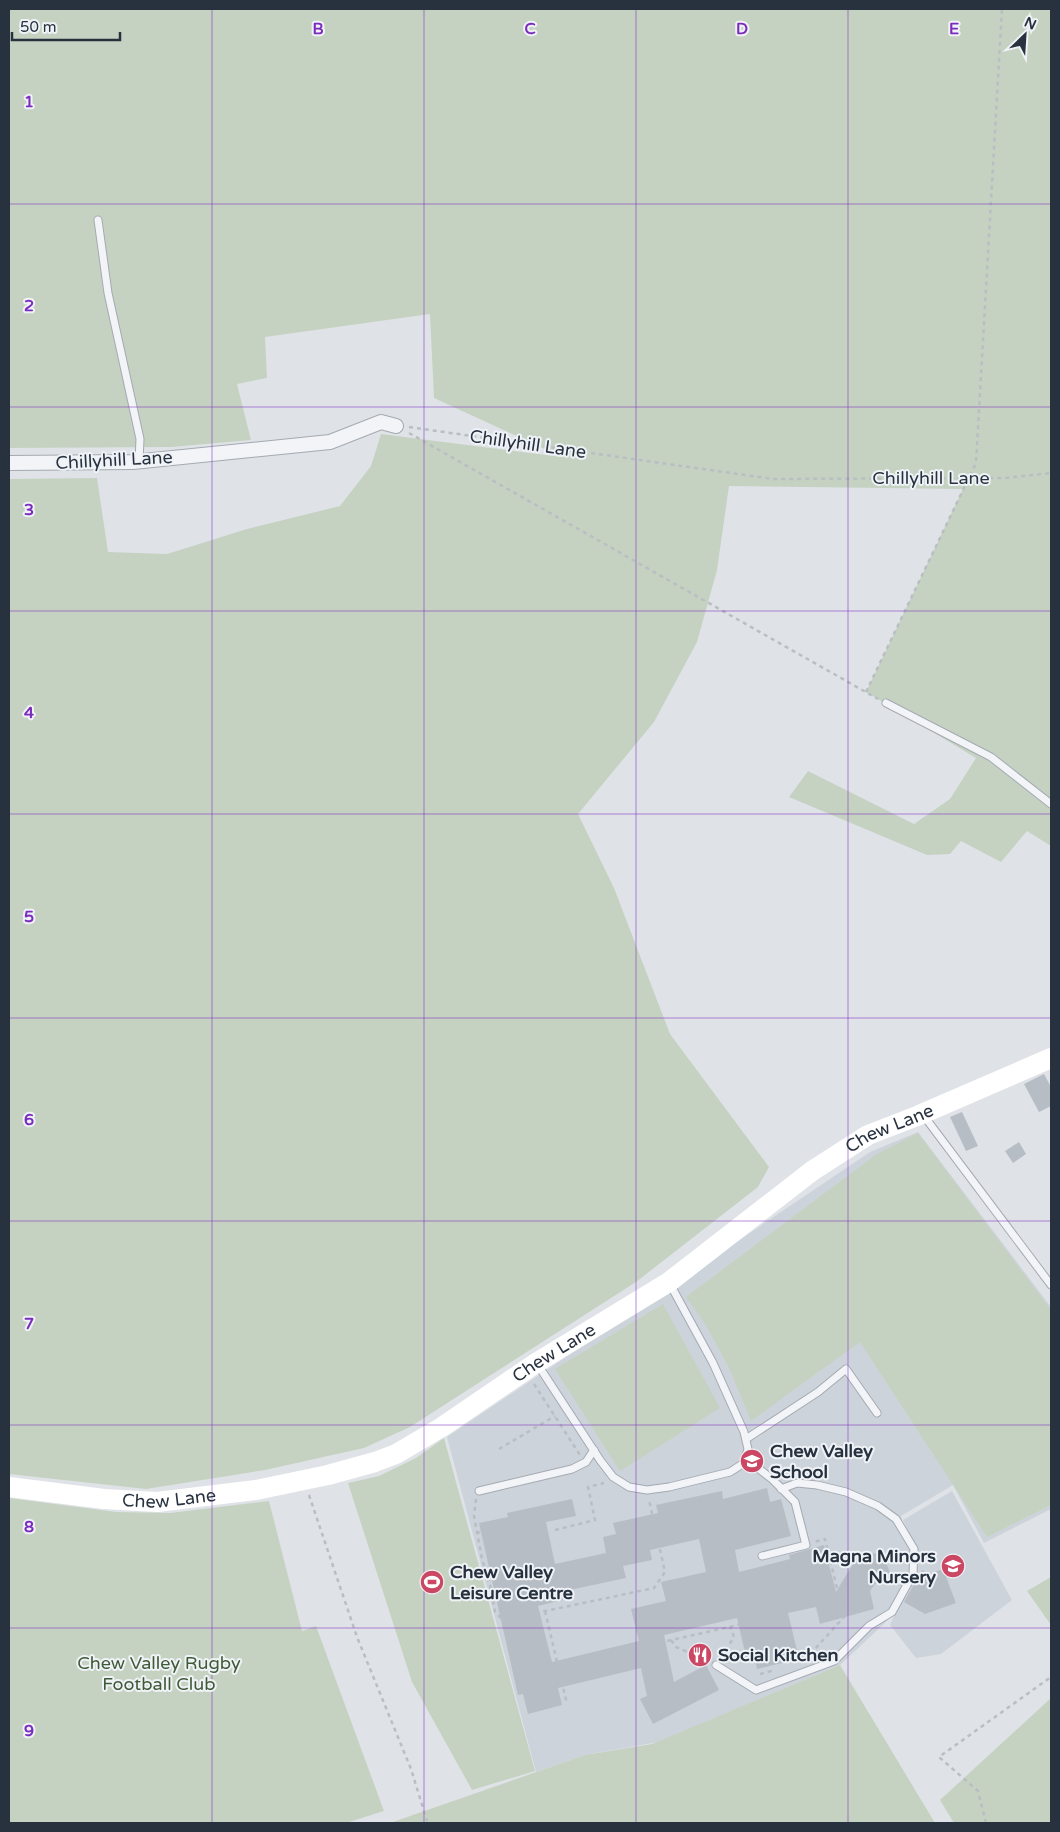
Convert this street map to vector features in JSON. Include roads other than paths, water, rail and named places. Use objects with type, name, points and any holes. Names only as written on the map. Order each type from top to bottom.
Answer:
[{"type":"main road","name":"Chew Lane","points":[[9,1487],[104,1499],[157,1502],[256,1490],[375,1462],[396,1454],[442,1427],[531,1366],[669,1282],[812,1171],[868,1135],[922,1114],[1051,1058]]},
{"type":"street","name":"Chillyhill Lane","points":[[9,463],[140,461],[330,442],[381,422],[396,426]]},
{"type":"lane","points":[[98,220],[108,293],[140,439],[140,461]]},
{"type":"lane","points":[[886,703],[991,757],[1051,804]]},
{"type":"lane","points":[[922,1114],[1051,1285]]},
{"type":"lane","points":[[531,1366],[613,1476],[629,1486],[647,1490],[669,1487],[730,1472],[744,1463],[748,1449],[746,1439],[713,1363],[669,1282]]},
{"type":"lane","points":[[746,1439],[818,1392],[846,1369],[877,1413]]},
{"type":"lane","points":[[479,1491],[572,1469],[585,1463],[594,1450]]},
{"type":"lane","points":[[746,1458],[772,1479],[795,1502],[806,1545],[762,1556]]},
{"type":"lane","points":[[716,1664],[756,1690],[834,1661],[869,1626],[892,1612],[913,1574],[914,1549],[896,1519],[878,1506],[846,1492],[817,1485],[797,1483],[781,1488]]},
{"type":"place","name":"Chew Valley School","points":[[752,1461]]},
{"type":"place","name":"Magna Minors Nursery","points":[[953,1566]]},
{"type":"place","name":"Chew Valley Leisure Centre","points":[[432,1582]]},
{"type":"place","name":"Social Kitchen","points":[[700,1655]]},
{"type":"park label","name":"Chew Valley Rugby Football Club","points":[[159,1674]]}]
